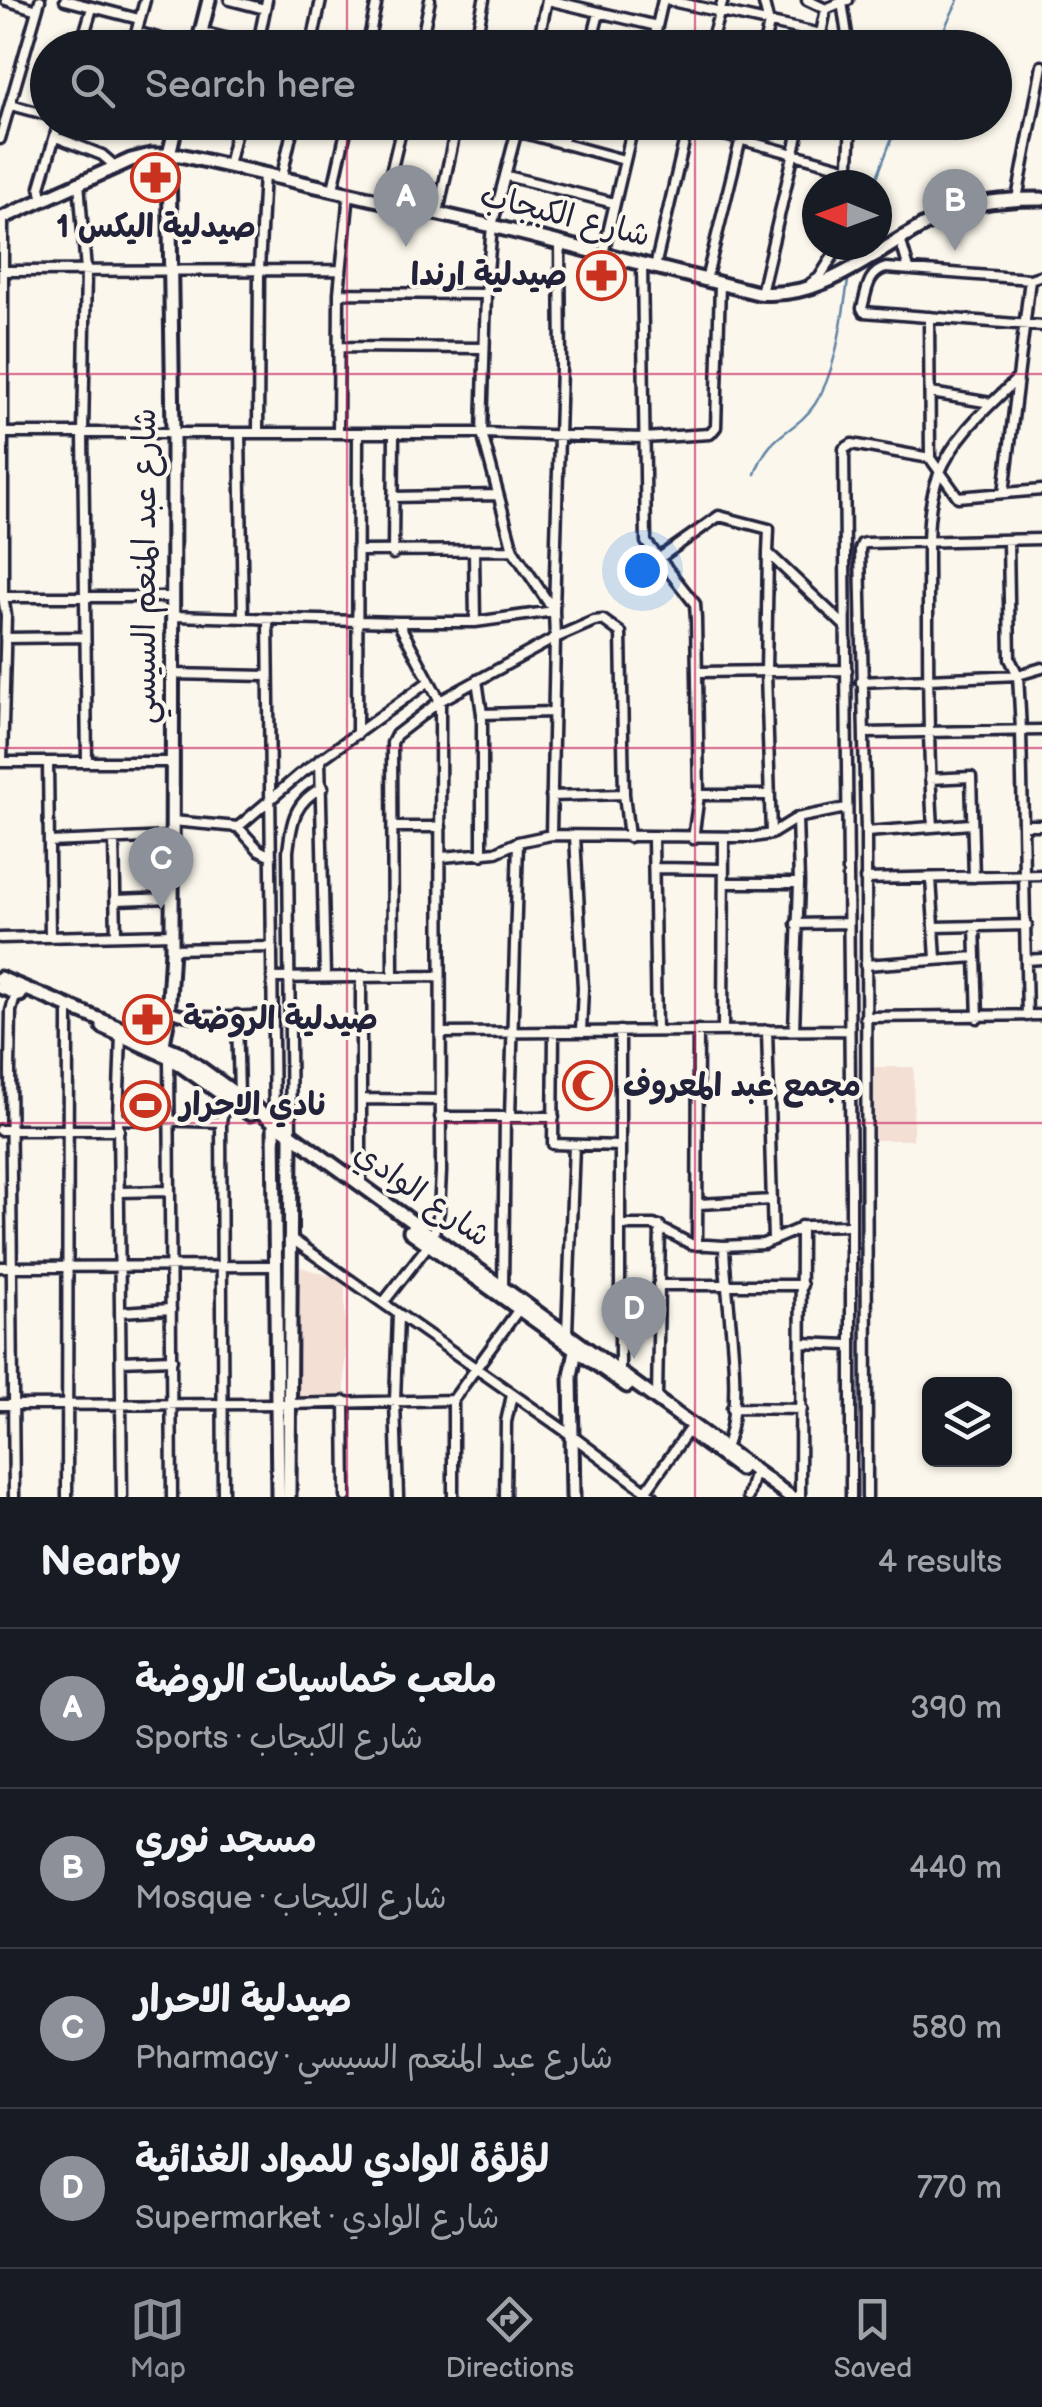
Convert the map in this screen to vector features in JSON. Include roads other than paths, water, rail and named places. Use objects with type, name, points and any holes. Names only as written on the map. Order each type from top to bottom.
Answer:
[{"type":"main road","points":[[202,30],[209,0]]},
{"type":"main road","name":"شارع عبد المنعم السيسي","points":[[159,1043],[168,1009],[172,948],[169,154],[172,140]]},
{"type":"main road","name":"شارع الكبجاب","points":[[1,219],[116,167],[142,157],[169,154],[282,176],[760,291],[802,292],[831,280],[900,239]]},
{"type":"main road","points":[[169,186],[182,166],[204,160]]},
{"type":"main road","points":[[900,239],[955,210],[975,204],[1042,200]]},
{"type":"main road","name":"شارع الوادي","points":[[0,978],[159,1043],[431,1240]]},
{"type":"main road","name":"شارع الوادي","points":[[0,987],[121,1035],[169,1058],[233,1097]]},
{"type":"main road","points":[[274,1127],[289,1497]]},
{"type":"main road","points":[[278,1497],[290,1138]]},
{"type":"main road","name":"شارع الوادي","points":[[290,1138],[620,1371],[790,1497]]},
{"type":"main road","name":"شارع الوادي","points":[[501,1290],[520,1310],[780,1497]]},
{"type":"main road","points":[[573,1497],[571,1367],[576,1350]]},
{"type":"street","points":[[6,0],[38,5],[31,30]]},
{"type":"street","points":[[64,0],[140,19]]},
{"type":"street","points":[[137,30],[145,0]]},
{"type":"street","points":[[230,0],[266,4],[262,30]]},
{"type":"street","points":[[315,30],[322,0]]},
{"type":"street","points":[[371,30],[377,0]]},
{"type":"street","points":[[424,30],[430,0]]},
{"type":"street","points":[[478,30],[484,0]]},
{"type":"street","points":[[541,30],[548,0],[657,26]]},
{"type":"street","points":[[656,30],[665,0],[800,30]]},
{"type":"street","points":[[714,30],[723,0]]},
{"type":"street","points":[[763,0],[768,30]]},
{"type":"street","points":[[807,0],[826,9],[845,1],[847,30]]},
{"type":"street","points":[[85,30],[92,8]]},
{"type":"street","points":[[822,30],[826,9]]},
{"type":"street","points":[[595,30],[599,14]]},
{"type":"street","points":[[0,136],[30,34]]},
{"type":"street","points":[[1017,199],[1042,66]]},
{"type":"street","points":[[10,105],[30,110]]},
{"type":"street","points":[[43,201],[40,187],[55,140]]},
{"type":"street","points":[[61,140],[102,155],[116,167]]},
{"type":"street","points":[[228,166],[234,140]]},
{"type":"street","points":[[282,176],[290,140]]},
{"type":"street","points":[[332,190],[344,140]]},
{"type":"street","points":[[384,202],[399,140]]},
{"type":"street","points":[[438,213],[453,140]]},
{"type":"street","points":[[515,140],[492,226],[482,433],[512,550],[554,611]]},
{"type":"street","points":[[552,140],[624,160]]},
{"type":"street","points":[[562,144],[563,140]]},
{"type":"street","points":[[602,254],[629,140]]},
{"type":"street","points":[[656,267],[685,140]]},
{"type":"street","points":[[706,280],[741,140]]},
{"type":"street","points":[[748,140],[848,169],[850,140]]},
{"type":"street","points":[[797,140],[760,291],[807,285],[819,278],[830,260]]},
{"type":"street","points":[[258,433],[264,172]]},
{"type":"street","points":[[507,176],[614,203]]},
{"type":"street","points":[[80,182],[86,271],[83,434],[87,762]]},
{"type":"street","points":[[338,433],[340,270],[349,193]]},
{"type":"street","points":[[1,219],[1,598],[5,638],[1,762],[173,762]]},
{"type":"street","points":[[900,239],[908,268]]},
{"type":"street","points":[[550,835],[561,367],[560,243]]},
{"type":"street","points":[[642,263],[646,542],[695,604],[699,795],[693,838]]},
{"type":"street","points":[[1042,276],[908,268],[876,271],[870,277],[862,310],[1042,326]]},
{"type":"street","points":[[3,270],[340,270]]},
{"type":"street","points":[[1004,493],[1030,278]]},
{"type":"street","points":[[1,434],[482,433],[643,438],[714,432],[720,283]]},
{"type":"street","points":[[339,293],[486,294]]},
{"type":"street","points":[[929,317],[930,458],[958,497],[1042,490]]},
{"type":"street","points":[[339,347],[484,348]]},
{"type":"street","points":[[932,828],[928,734],[931,502],[940,472],[964,434],[1016,380]]},
{"type":"street","points":[[931,394],[992,404]]},
{"type":"street","points":[[240,433],[243,618]]},
{"type":"street","points":[[358,433],[358,734]]},
{"type":"street","points":[[393,554],[394,433]]},
{"type":"street","points":[[850,1497],[844,449],[852,444],[930,458]]},
{"type":"street","points":[[394,498],[497,494]]},
{"type":"street","points":[[658,560],[724,514],[770,529],[766,672],[772,834]]},
{"type":"street","points":[[867,1497],[862,544],[1042,539]]},
{"type":"street","points":[[1008,541],[1010,659],[1018,675],[1021,730],[1027,1016]]},
{"type":"street","points":[[358,551],[393,554],[512,550]]},
{"type":"street","points":[[474,552],[475,622]]},
{"type":"street","points":[[768,553],[845,626]]},
{"type":"street","points":[[1,598],[172,597]]},
{"type":"street","points":[[172,616],[475,622],[554,611]]},
{"type":"street","points":[[268,619],[274,1127]]},
{"type":"street","points":[[392,976],[392,743],[396,735],[477,680],[594,621],[604,620],[621,633],[624,794],[629,836]]},
{"type":"street","points":[[383,1304],[431,1240],[440,1198],[440,702],[398,622]]},
{"type":"street","points":[[5,638],[85,637]]},
{"type":"street","points":[[861,682],[1018,675],[1042,668]]},
{"type":"street","points":[[699,672],[847,670]]},
{"type":"street","points":[[172,674],[268,676]]},
{"type":"street","points":[[477,680],[482,714],[482,855]]},
{"type":"street","points":[[238,827],[320,759],[428,682]]},
{"type":"street","points":[[482,714],[552,712]]},
{"type":"street","points":[[864,733],[1042,730]]},
{"type":"street","points":[[320,759],[324,976]]},
{"type":"street","points":[[48,762],[50,937]]},
{"type":"street","points":[[930,779],[971,777],[974,877]]},
{"type":"street","points":[[288,784],[303,800]]},
{"type":"street","points":[[290,1138],[288,911],[292,822],[303,800],[323,787]]},
{"type":"street","points":[[551,796],[624,794]]},
{"type":"street","points":[[699,795],[768,795]]},
{"type":"street","points":[[443,857],[482,855],[550,835],[724,839],[772,834],[797,818],[846,812],[864,816]]},
{"type":"street","points":[[794,1030],[797,818]]},
{"type":"street","points":[[172,821],[238,827],[270,856]]},
{"type":"street","points":[[866,832],[971,824]]},
{"type":"street","points":[[1024,825],[1042,825]]},
{"type":"street","points":[[393,828],[441,827]]},
{"type":"street","points":[[575,836],[582,1031]]},
{"type":"street","points":[[48,842],[172,837]]},
{"type":"street","points":[[653,838],[656,1030]]},
{"type":"street","points":[[723,1030],[724,839]]},
{"type":"street","points":[[114,841],[116,935]]},
{"type":"street","points":[[501,1290],[514,1032],[518,842]]},
{"type":"street","points":[[656,868],[724,869]]},
{"type":"street","points":[[865,879],[1042,875]]},
{"type":"street","points":[[932,878],[936,959]]},
{"type":"street","points":[[724,883],[799,883]]},
{"type":"street","points":[[116,900],[172,898]]},
{"type":"street","points":[[271,911],[288,911]]},
{"type":"street","points":[[796,924],[847,923]]},
{"type":"street","points":[[935,927],[1026,925]]},
{"type":"street","points":[[975,926],[978,1018]]},
{"type":"street","points":[[0,938],[172,934]]},
{"type":"street","points":[[172,948],[272,947]]},
{"type":"street","points":[[866,964],[976,958]]},
{"type":"street","points":[[1026,960],[1042,960]]},
{"type":"street","points":[[361,976],[361,1186]]},
{"type":"street","points":[[272,978],[439,976]]},
{"type":"street","points":[[14,1497],[11,1026],[16,993]]},
{"type":"street","points":[[168,1009],[188,1016],[273,1015]]},
{"type":"street","points":[[67,1497],[68,1014]]},
{"type":"street","points":[[223,1497],[221,1122],[233,1097],[237,1015]]},
{"type":"street","points":[[865,1017],[1042,1016]]},
{"type":"street","points":[[697,1245],[698,1030]]},
{"type":"street","points":[[766,1030],[773,1240]]},
{"type":"street","points":[[441,1033],[794,1030],[865,1037]]},
{"type":"street","points":[[620,1031],[620,1371]]},
{"type":"street","points":[[554,1032],[553,1144],[620,1146]]},
{"type":"street","points":[[121,1035],[118,1130],[122,1497]]},
{"type":"street","points":[[169,1058],[172,1497]]},
{"type":"street","points":[[361,1099],[440,1100]]},
{"type":"street","points":[[440,1117],[554,1118]]},
{"type":"street","points":[[118,1119],[221,1122]]},
{"type":"street","points":[[0,1130],[118,1130]]},
{"type":"street","points":[[567,1333],[574,1144]]},
{"type":"street","points":[[120,1192],[168,1191]]},
{"type":"street","points":[[699,1204],[772,1200]]},
{"type":"street","points":[[620,1225],[660,1226],[697,1245],[724,1246],[773,1240],[801,1226],[850,1226]]},
{"type":"street","points":[[656,1399],[660,1226]]},
{"type":"street","points":[[800,1497],[801,1226]]},
{"type":"street","points":[[289,1237],[512,1396],[572,1434],[650,1494],[688,1431]]},
{"type":"street","points":[[724,1246],[732,1333],[732,1408],[726,1448]]},
{"type":"street","points":[[0,1266],[277,1266]]},
{"type":"street","points":[[658,1285],[802,1285]]},
{"type":"street","points":[[120,1312],[170,1309]]},
{"type":"street","points":[[453,1497],[453,1400],[520,1310]]},
{"type":"street","points":[[620,1312],[658,1314]]},
{"type":"street","points":[[398,1315],[398,1497]]},
{"type":"street","points":[[802,1343],[849,1344]]},
{"type":"street","points":[[121,1360],[172,1360]]},
{"type":"street","points":[[505,1497],[506,1422],[512,1396]]},
{"type":"street","points":[[0,1405],[453,1400]]},
{"type":"street","points":[[345,1402],[346,1497]]},
{"type":"street","points":[[732,1408],[802,1409]]},
{"type":"street","points":[[748,1497],[753,1478]]},
{"type":"street","points":[[632,1480],[632,1497]]},
{"type":"waterway","points":[[944,30],[958,0]]},
{"type":"waterway","points":[[880,170],[891,140]]},
{"type":"waterway","points":[[755,474],[768,449],[807,414],[823,390],[838,342],[849,275]]},
{"type":"place","name":"صيدلية اليكس 1","points":[[156,177]]},
{"type":"place","name":"ملعب خماسيات الروضة","points":[[406,247]]},
{"type":"place","name":"مسجد نوري","points":[[955,251]]},
{"type":"place","name":"صيدلية ارندا","points":[[602,275]]},
{"type":"place","name":"صيدلية الاحرار","points":[[161,909]]},
{"type":"place","name":"صيدلية الروضة","points":[[148,1019]]},
{"type":"place","name":"مجمع عبد المعروف","points":[[588,1086]]},
{"type":"place","name":"نادي الاحرار","points":[[145,1105]]},
{"type":"place","name":"لؤلؤة الوادي للمواد الغذائية","points":[[634,1359]]}]
